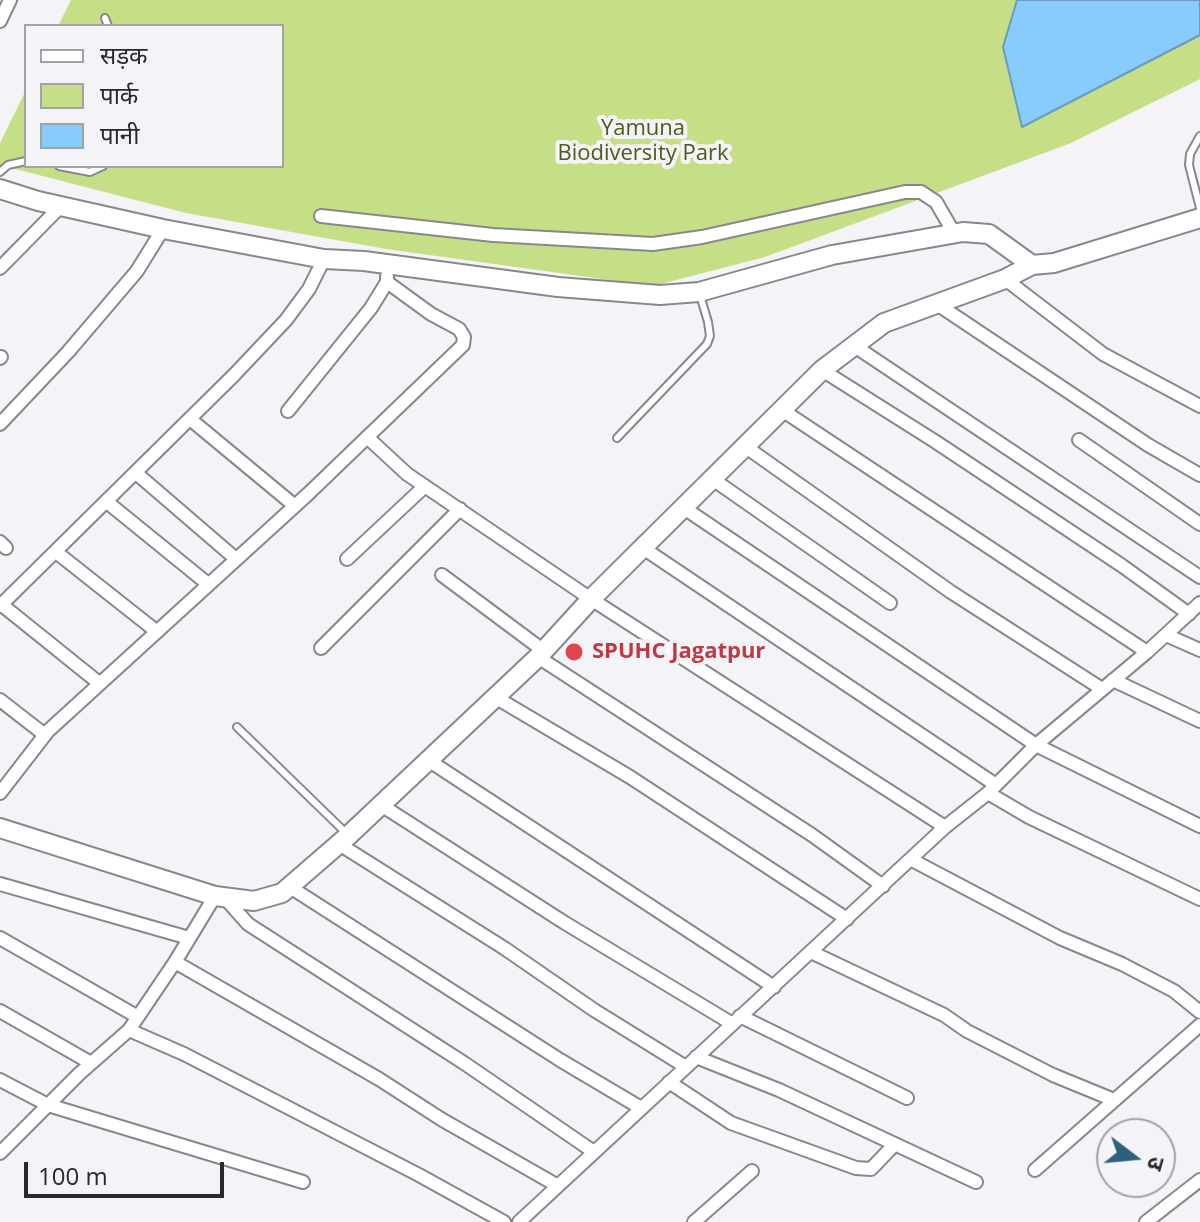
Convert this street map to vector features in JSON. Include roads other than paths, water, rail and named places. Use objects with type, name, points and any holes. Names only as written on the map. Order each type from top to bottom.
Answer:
[{"type":"street","points":[[0,21],[10,0]]},
{"type":"street","points":[[0,189],[163,229],[386,273],[614,293],[660,295],[699,292],[832,255],[954,233],[989,234],[1032,265]]},
{"type":"street","points":[[321,216],[493,235],[653,244],[702,237],[905,192],[921,192],[936,202],[954,233]]},
{"type":"street","points":[[0,268],[61,206]]},
{"type":"street","points":[[0,828],[220,897],[254,901],[282,893],[344,840],[541,654],[591,599],[822,370],[853,345],[884,323],[1005,279],[1032,265],[1054,263],[1200,218]]},
{"type":"street","points":[[0,424],[68,352],[137,271],[163,229]]},
{"type":"street","points":[[99,683],[1,606],[286,320],[309,289],[324,259]]},
{"type":"street","points":[[288,411],[371,308],[386,273]]},
{"type":"street","points":[[0,793],[6,775],[45,735],[295,506],[463,345],[464,337],[459,329],[386,273]]},
{"type":"street","points":[[1005,279],[1103,354],[1200,406]]},
{"type":"street","points":[[937,304],[1148,445],[1200,475]]},
{"type":"street","points":[[853,345],[1200,577]]},
{"type":"street","points":[[822,370],[1121,565],[1189,614]]},
{"type":"street","points":[[782,410],[1147,652]]},
{"type":"street","points":[[190,419],[295,506]]},
{"type":"street","points":[[367,437],[407,474],[591,599],[945,827]]},
{"type":"street","points":[[1079,440],[1200,524]]},
{"type":"street","points":[[746,447],[951,592],[1102,689]]},
{"type":"street","points":[[136,473],[236,559]]},
{"type":"street","points":[[714,480],[890,603]]},
{"type":"street","points":[[347,559],[425,486]]},
{"type":"street","points":[[107,502],[208,584]]},
{"type":"street","points":[[684,508],[1036,745],[1200,826]]},
{"type":"street","points":[[321,648],[460,509]]},
{"type":"street","points":[[643,548],[1029,817],[1200,899]]},
{"type":"street","points":[[56,552],[156,631]]},
{"type":"street","points":[[442,575],[541,654],[883,886]]},
{"type":"street","points":[[519,1222],[945,827],[992,789],[1036,745],[1200,603]]},
{"type":"street","points":[[1166,635],[1200,650]]},
{"type":"street","points":[[1113,680],[1200,721]]},
{"type":"street","points":[[495,697],[630,777],[847,919]]},
{"type":"street","points":[[0,700],[45,735]]},
{"type":"street","points":[[428,760],[774,987]]},
{"type":"street","points":[[381,805],[578,931],[736,1020],[907,1098]]},
{"type":"street","points":[[344,840],[594,1010],[686,1067]]},
{"type":"street","points":[[912,860],[1060,938],[1122,964],[1174,991],[1200,1012]]},
{"type":"street","points":[[0,884],[189,938]]},
{"type":"street","points":[[290,887],[560,1060],[641,1108]]},
{"type":"street","points":[[0,1153],[129,1030],[189,938],[220,897]]},
{"type":"street","points":[[220,897],[248,924],[464,1063],[594,1152]]},
{"type":"street","points":[[0,938],[138,1017]]},
{"type":"street","points":[[811,952],[944,1015],[967,1031],[1053,1075],[1114,1100]]},
{"type":"street","points":[[175,962],[558,1186]]},
{"type":"street","points":[[0,1011],[91,1063]]},
{"type":"street","points":[[1035,1170],[1200,1025]]},
{"type":"street","points":[[129,1030],[184,1054],[504,1222]]},
{"type":"street","points":[[696,1057],[779,1090],[976,1182]]},
{"type":"street","points":[[0,1080],[48,1105],[303,1182]]},
{"type":"street","points":[[669,1082],[731,1123],[856,1168],[871,1169],[895,1144]]},
{"type":"street","points":[[0,1132],[13,1140]]},
{"type":"street","points":[[694,1222],[752,1171]]},
{"type":"street","points":[[1146,1222],[1200,1180]]},
{"type":"lane","points":[[105,18],[107,24]]},
{"type":"lane","points":[[1200,136],[1190,154],[1189,165],[1200,208]]},
{"type":"lane","points":[[0,172],[8,165],[24,161]]},
{"type":"lane","points":[[69,168],[90,172],[99,168]]},
{"type":"lane","points":[[617,438],[707,344],[710,336],[708,322],[699,292]]},
{"type":"lane","points":[[237,727],[344,840]]},
{"type":"water","points":[[1017,0],[1200,0],[1200,35],[1022,127],[1003,47]]},
{"type":"place","name":"SPUHC Jagatpur","points":[[574,652]]},
{"type":"park label","name":"Yamuna Biodiversity Park","points":[[643,142]]}]
